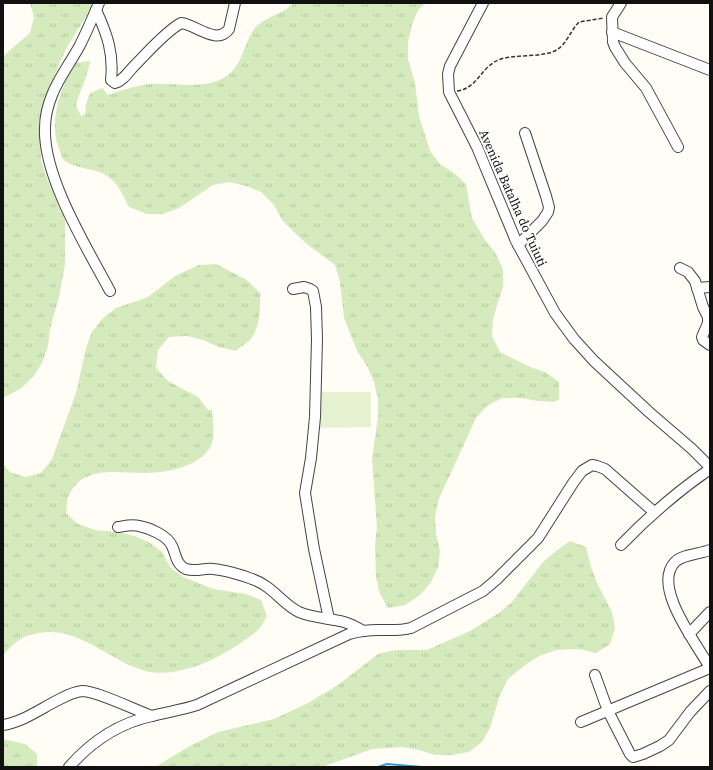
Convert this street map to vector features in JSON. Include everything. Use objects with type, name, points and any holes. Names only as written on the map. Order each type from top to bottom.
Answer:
[{"type":"street","points":[[98,7],[107,34],[111,55],[111,80],[115,83],[125,76],[171,29],[181,23],[207,33],[216,35],[224,34],[229,29],[235,3]]},
{"type":"street","name":"Avenida Batalha do Tuiuti","points":[[483,3],[450,66],[448,74],[449,92],[477,147],[518,245],[555,313],[574,339],[622,388],[676,435],[710,468]]},
{"type":"street","points":[[621,3],[612,17],[613,42],[618,54],[646,88],[678,147]]},
{"type":"street","points":[[98,7],[80,45],[57,83],[48,109],[45,127],[46,144],[50,165],[63,199],[82,239],[110,291]]},
{"type":"street","points":[[612,32],[710,70]]},
{"type":"street","points":[[518,245],[547,216],[549,207],[525,133]]},
{"type":"street","points":[[680,268],[692,276],[695,280],[709,320],[702,336],[703,340],[710,345]]},
{"type":"street","points":[[293,289],[304,287],[313,291],[316,307],[317,339],[315,417],[311,458],[305,494],[314,549],[329,619]]},
{"type":"street","points":[[697,288],[710,287]]},
{"type":"street","points":[[69,767],[92,744],[108,733],[128,723],[197,705],[337,638],[363,631],[401,631],[411,628],[483,591],[538,538],[573,483],[588,466],[598,466],[605,469],[654,512]]},
{"type":"street","points":[[621,545],[654,512],[710,468]]},
{"type":"street","points":[[118,526],[138,526],[148,528],[163,536],[172,546],[176,559],[180,565],[186,569],[213,569],[252,578],[264,584],[292,609],[308,616],[351,624],[363,631]]},
{"type":"street","points":[[581,722],[710,668],[678,614],[673,603],[669,582],[672,566],[681,558],[710,550]]},
{"type":"street","points":[[689,634],[710,612]]},
{"type":"street","points":[[595,675],[608,710],[630,754],[633,757],[660,746],[669,740],[690,712],[710,691]]},
{"type":"street","points":[[3,725],[11,724],[22,719],[66,695],[83,691],[106,698],[152,716]]},
{"type":"path","points":[[449,92],[465,90],[475,82],[484,69],[490,64],[501,59],[549,53],[558,50],[579,22],[612,17]]},
{"type":"green space","points":[[30,3],[93,3],[67,47],[60,62],[48,93],[40,127],[41,160],[46,176],[65,220],[65,264],[59,297],[50,329],[48,346],[42,363],[33,377],[20,389],[3,399],[3,56],[30,33],[34,17]]},
{"type":"green space","points":[[293,3],[426,3],[418,10],[412,25],[408,42],[408,59],[415,83],[419,116],[430,151],[440,164],[454,173],[466,184],[472,218],[485,240],[495,252],[503,269],[503,286],[493,319],[492,336],[500,352],[530,367],[545,372],[559,382],[559,399],[555,402],[521,398],[503,398],[488,405],[476,418],[438,501],[435,517],[436,534],[440,551],[438,567],[431,582],[420,595],[405,605],[388,608],[380,594],[376,578],[375,545],[377,527],[372,459],[378,417],[378,399],[374,382],[367,366],[357,351],[344,318],[340,282],[335,265],[308,245],[295,233],[282,220],[274,205],[261,192],[246,186],[229,182],[213,185],[179,208],[163,214],[147,214],[129,207],[116,185],[106,175],[67,163],[63,159],[56,140],[55,118],[57,106],[64,84],[74,63],[90,61],[88,72],[76,105],[81,116],[85,114],[86,104],[90,93],[102,88],[108,95],[147,84],[196,85],[217,81],[234,69],[251,33],[255,28],[263,21],[285,10]]},
{"type":"green space","points":[[216,264],[247,280],[260,293],[259,318],[253,336],[236,351],[187,336],[169,337],[158,350],[156,368],[168,381],[198,397],[208,410],[212,410],[213,433],[211,446],[198,460],[183,467],[148,473],[101,473],[83,479],[75,485],[68,497],[66,513],[78,524],[95,530],[118,532],[149,542],[162,552],[170,567],[183,577],[213,589],[246,594],[261,600],[267,616],[257,631],[229,651],[202,664],[173,672],[154,673],[145,671],[132,666],[78,638],[50,632],[25,636],[15,643],[3,655],[3,464],[10,472],[25,477],[41,473],[52,459],[76,393],[86,348],[92,332],[103,318],[116,308],[148,297],[175,276],[199,265]]},
{"type":"green space","points":[[317,392],[371,392],[371,427],[317,428]]},
{"type":"green space","points":[[570,541],[586,547],[597,583],[612,612],[615,628],[610,644],[596,653],[579,649],[557,650],[541,655],[525,665],[508,679],[500,695],[490,728],[482,742],[469,752],[452,755],[435,755],[419,750],[401,747],[372,749],[322,767],[155,767],[188,747],[218,732],[274,719],[308,703],[338,685],[378,654],[395,650],[427,650],[470,631],[499,613],[512,602],[543,562]]},
{"type":"green space","points":[[3,739],[25,744],[37,754],[37,767],[3,767]]},
{"type":"waterway","points":[[378,767],[387,764],[422,767]]}]
